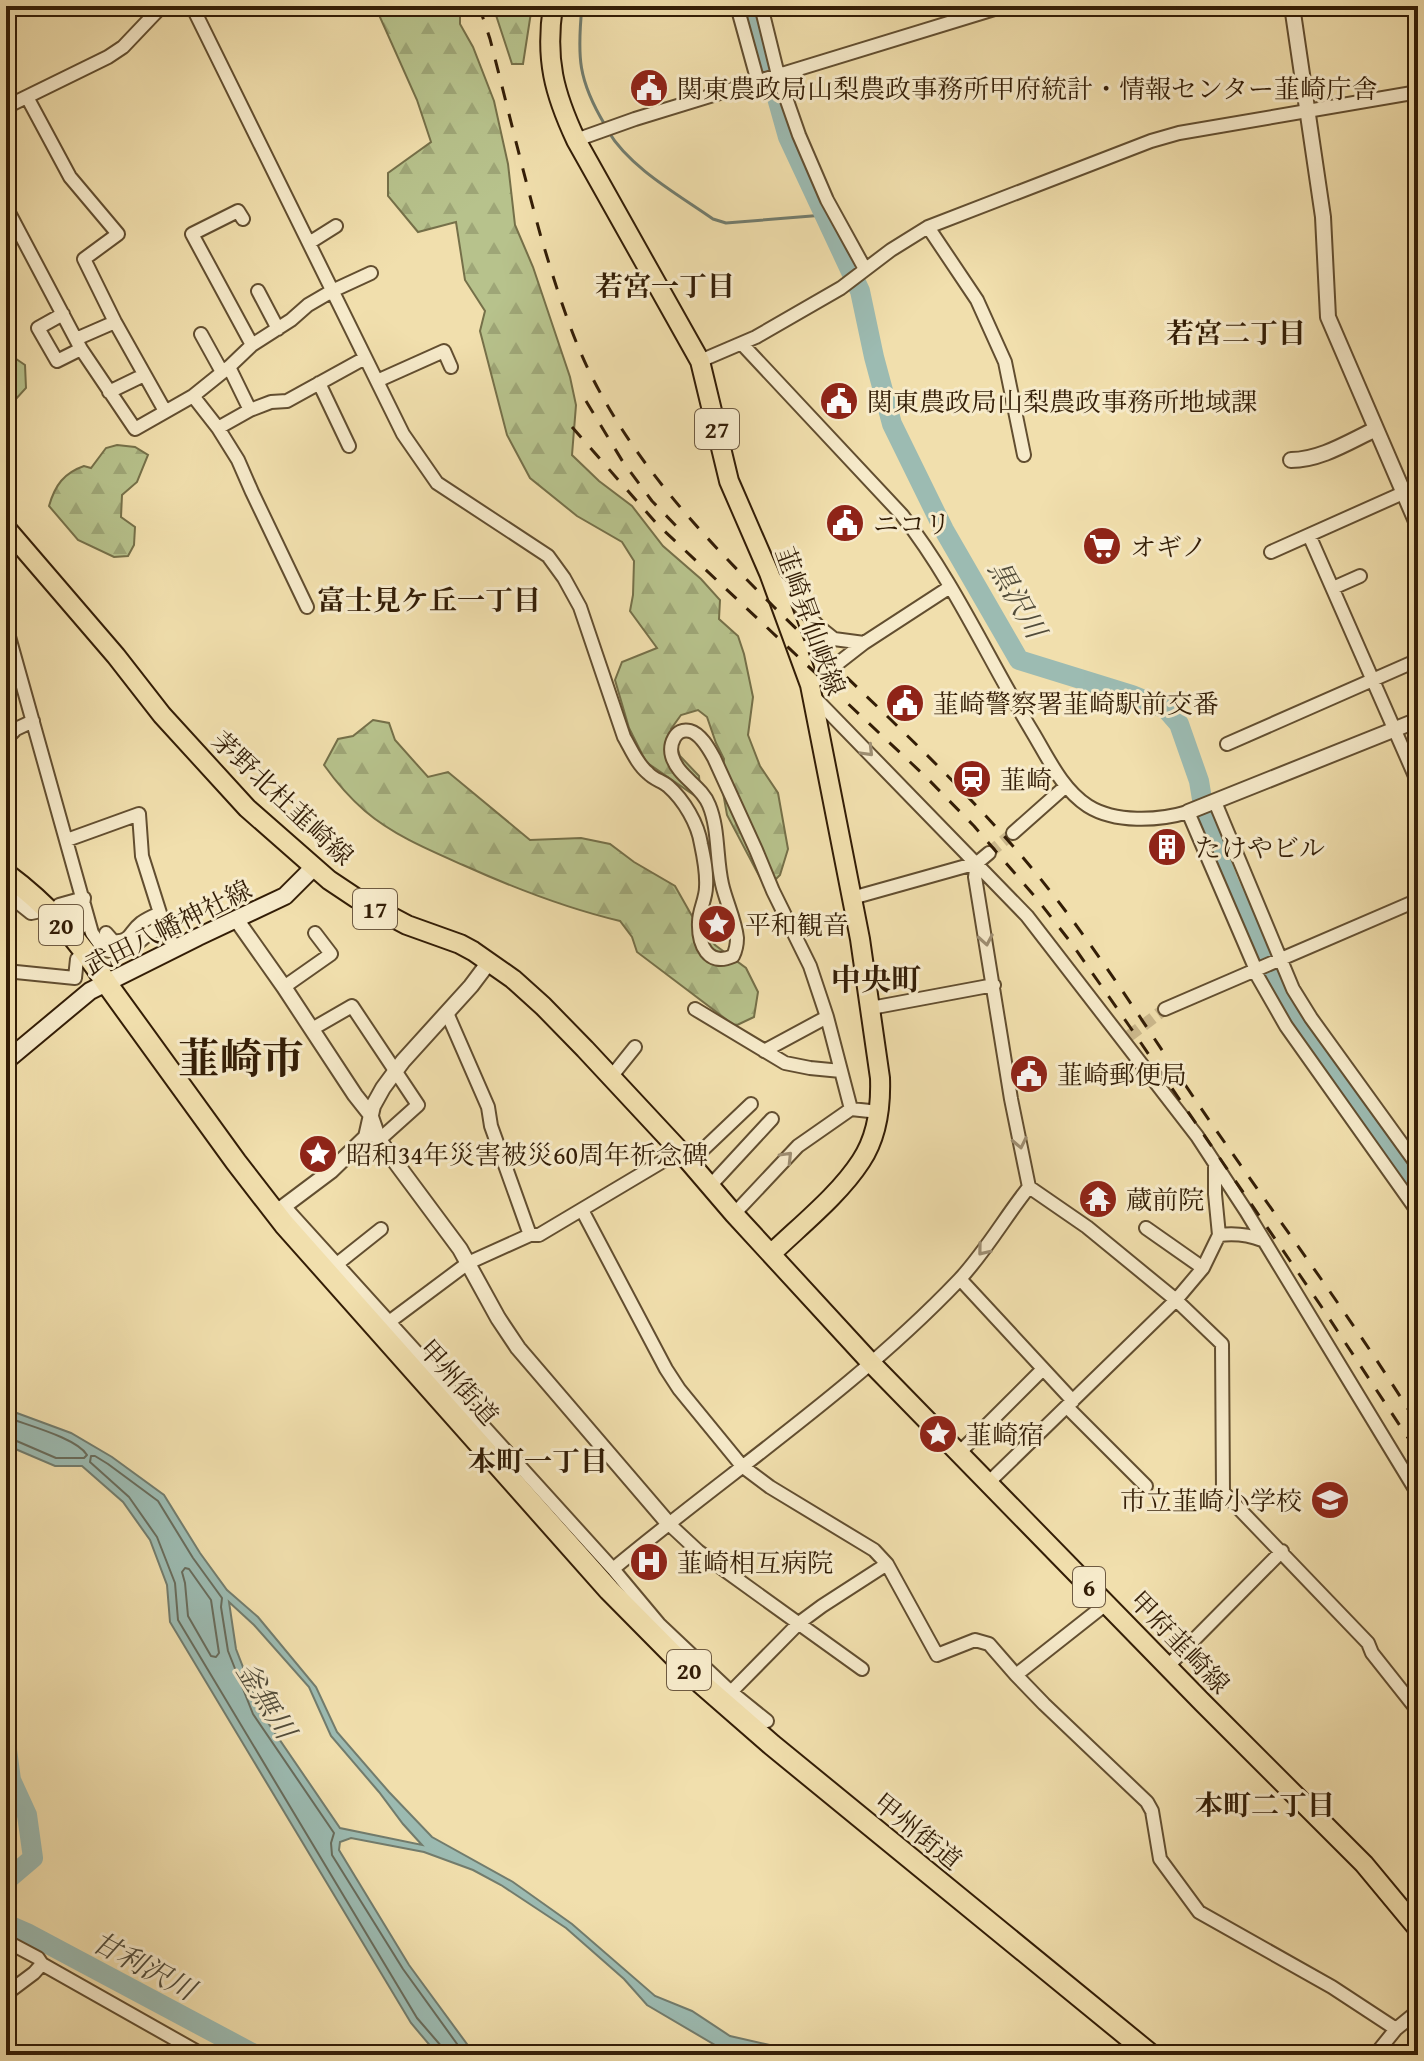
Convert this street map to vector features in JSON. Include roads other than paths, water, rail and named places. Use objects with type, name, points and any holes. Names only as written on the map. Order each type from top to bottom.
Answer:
[{"type":"highway","name":"甲州街道","points":[[6,874],[29,891],[92,959],[98,988],[280,1210],[609,1590],[702,1684],[772,1745],[1151,2055]]},
{"type":"main road","name":"韮崎昇仙峡線","points":[[553,6],[550,39],[553,80],[560,107],[700,361],[729,481],[798,649],[811,690],[852,898],[880,1078],[879,1112],[874,1134],[862,1160],[841,1186],[771,1254]]},
{"type":"main road","name":"茅野北杜韮崎線","points":[[6,528],[116,656],[162,715],[247,808],[314,867],[356,898],[407,925],[460,944],[524,988],[611,1077],[771,1254]]},
{"type":"main road","name":"武田八幡神社線","points":[[6,1061],[98,988],[285,896],[314,867]]},
{"type":"main road","name":"甲府韮崎線","points":[[771,1254],[872,1364],[1364,1864],[1418,1929]]},
{"type":"street","points":[[6,107],[97,64],[123,47],[162,6]]},
{"type":"street","points":[[192,6],[403,434],[437,483],[548,556],[564,578],[584,617],[624,737],[648,773],[669,787],[695,824],[701,839],[706,877],[699,924],[702,945],[709,956],[724,960],[733,956],[737,942],[721,882],[714,820],[702,792],[684,776],[672,756],[673,738],[683,731],[692,731],[706,744],[810,966],[851,1109]]},
{"type":"street","points":[[737,6],[758,82]]},
{"type":"street","points":[[761,6],[778,75],[799,135],[827,200],[864,270]]},
{"type":"street","points":[[576,140],[635,119],[1004,6]]},
{"type":"street","points":[[1292,6],[1323,217],[1328,317],[1418,526]]},
{"type":"street","points":[[700,361],[742,344],[848,282],[928,227],[1137,146],[1179,133],[1418,92]]},
{"type":"street","points":[[27,97],[70,177],[118,234],[84,259],[165,411]]},
{"type":"street","points":[[6,207],[79,344],[135,429],[193,396],[252,345],[308,305],[371,273]]},
{"type":"street","points":[[243,219],[238,211],[192,234],[252,345]]},
{"type":"street","points":[[309,243],[336,226]]},
{"type":"street","points":[[928,227],[977,300],[1005,362],[1024,455]]},
{"type":"street","points":[[258,291],[278,329]]},
{"type":"street","points":[[63,314],[38,328],[57,361],[115,322]]},
{"type":"street","points":[[201,334],[250,410]]},
{"type":"street","points":[[742,344],[918,536],[1066,786],[1088,806],[1143,820],[1188,812],[1418,720]]},
{"type":"street","points":[[377,381],[444,351],[451,367]]},
{"type":"street","points":[[218,428],[250,410],[271,402],[287,401],[365,358]]},
{"type":"street","points":[[109,392],[144,375]]},
{"type":"street","points":[[319,383],[349,446]]},
{"type":"street","points":[[193,396],[238,460],[307,607]]},
{"type":"street","points":[[1291,460],[1306,460],[1376,429]]},
{"type":"street","points":[[1271,552],[1403,493]]},
{"type":"street","points":[[1309,535],[1418,783]]},
{"type":"street","points":[[769,573],[834,639]]},
{"type":"street","points":[[1333,588],[1360,576]]},
{"type":"street","points":[[950,587],[864,643],[811,690],[1027,916],[1126,1038],[1215,1163],[1418,1493]]},
{"type":"street","points":[[6,626],[92,933],[104,950],[118,953],[132,950],[135,928],[142,921],[160,913],[142,856],[139,814],[67,840]]},
{"type":"street","points":[[798,649],[834,639],[864,643]]},
{"type":"street","points":[[1227,744],[1418,660]]},
{"type":"street","points":[[6,739],[16,729],[33,721]]},
{"type":"street","points":[[1013,833],[1066,786]]},
{"type":"street","points":[[1215,802],[1293,989],[1418,1166]]},
{"type":"street","points":[[1188,812],[1255,970],[1286,1026],[1418,1212]]},
{"type":"street","points":[[852,898],[977,863],[989,853]]},
{"type":"street","points":[[977,863],[975,877],[1011,1099],[1029,1187],[1087,1227],[1176,1300],[1222,1344],[1223,1492],[1368,1643],[1372,1653],[1418,1711]]},
{"type":"street","points":[[6,893],[31,913],[36,912]]},
{"type":"street","points":[[59,905],[84,898]]},
{"type":"street","points":[[80,928],[84,898]]},
{"type":"street","points":[[1165,1009],[1418,900]]},
{"type":"street","points":[[236,919],[370,1114],[379,1140],[460,1249],[518,1348],[668,1523],[698,1551],[862,1669]]},
{"type":"street","points":[[106,933],[113,941],[122,942],[155,930],[166,934],[176,948]]},
{"type":"street","points":[[284,987],[331,954],[315,933]]},
{"type":"street","points":[[6,971],[75,978],[77,959]]},
{"type":"street","points":[[489,962],[383,1088],[370,1114],[366,1137],[331,1171],[280,1210],[337,1264],[659,1624],[731,1692],[767,1721]]},
{"type":"street","points":[[871,1008],[994,985]]},
{"type":"street","points":[[312,1029],[352,1006],[418,1105],[379,1140]]},
{"type":"street","points":[[695,1009],[785,1063],[841,1071]]},
{"type":"street","points":[[447,1013],[488,1107],[491,1126],[530,1235]]},
{"type":"street","points":[[764,1051],[827,1017]]},
{"type":"street","points":[[611,1077],[635,1047]]},
{"type":"street","points":[[389,1322],[468,1263],[530,1235],[539,1235],[685,1157],[751,1104]]},
{"type":"street","points":[[734,1214],[798,1146],[851,1109],[879,1112]]},
{"type":"street","points":[[710,1186],[772,1119]]},
{"type":"street","points":[[988,1483],[1176,1300],[1203,1268],[1219,1235],[1215,1163]]},
{"type":"street","points":[[613,1569],[872,1364],[960,1279],[1029,1187]]},
{"type":"street","points":[[582,1210],[666,1369],[742,1466],[770,1487],[874,1550],[887,1564],[937,1655],[975,1640],[989,1644],[1016,1675],[1147,1802],[1152,1811],[1160,1859],[1199,1912],[1332,1987],[1396,2029]]},
{"type":"street","points":[[1146,1228],[1203,1268]]},
{"type":"street","points":[[337,1264],[381,1229]]},
{"type":"street","points":[[1219,1235],[1235,1233],[1262,1240]]},
{"type":"street","points":[[960,1279],[1146,1486]]},
{"type":"street","points":[[959,1453],[1043,1369]]},
{"type":"street","points":[[1167,1667],[1282,1551]]},
{"type":"street","points":[[731,1692],[799,1623],[887,1564]]},
{"type":"street","points":[[1016,1675],[1106,1604]]},
{"type":"street","points":[[6,1941],[203,2055]]},
{"type":"street","points":[[6,1994],[42,1964]]},
{"type":"street","points":[[1375,2055],[1396,2029],[1418,2011]]},
{"type":"water","points":[[6,1409],[71,1433],[112,1457],[164,1495],[227,1590],[258,1617],[316,1687],[337,1732],[432,1837],[513,1882],[572,1924],[655,1996],[692,2011],[730,2036],[774,2046],[788,2055],[753,2049],[758,2055],[732,2055],[647,2005],[624,1979],[566,1928],[473,1870],[424,1852],[351,1838],[340,1842],[339,1850],[409,1965],[475,2055],[438,2055],[411,2023],[170,1622],[167,1585],[150,1540],[123,1502],[82,1466],[55,1466],[6,1445]],"holes":[[[229,1602],[254,1625],[309,1687],[331,1736],[422,1845],[340,1828],[260,1711],[236,1649]]]},
{"type":"waterway","points":[[582,6],[582,68],[589,95],[605,125]]},
{"type":"waterway","name":"黒沢川","points":[[753,6],[788,137],[860,291],[892,424],[944,530],[1019,660],[1132,695],[1166,709],[1179,724],[1199,781],[1206,823],[1229,883],[1278,989],[1418,1188]]},
{"type":"waterway","points":[[608,131],[642,169],[713,219],[726,223],[824,215]]},
{"type":"waterway","name":"甘利沢川","points":[[6,1742],[11,1780],[27,1815],[33,1858],[6,1881]]},
{"type":"waterway","name":"甘利沢川","points":[[6,1924],[256,2055]]},
{"type":"tunnel","points":[[989,853],[1013,833]]},
{"type":"tunnel","points":[[1129,1036],[1165,1009]]},
{"type":"railway","points":[[479,6],[541,237],[563,306],[590,373],[628,438],[672,497],[721,552],[960,789],[1046,886],[1097,954],[1345,1313],[1418,1425]]},
{"type":"railway","points":[[586,401],[623,462],[652,501],[682,532]]},
{"type":"railway","points":[[572,427],[657,524],[927,778],[974,826],[1037,899],[1130,1027],[1418,1453]]},
{"type":"place","name":"関東農政局山梨農政事務所甲府統計・情報センター韮崎庁舎","points":[[649,88]]},
{"type":"place","name":"関東農政局山梨農政事務所地域課","points":[[839,401]]},
{"type":"place","name":"ニコリ","points":[[845,523]]},
{"type":"place","name":"オギノ","points":[[1102,546]]},
{"type":"place","name":"韮崎警察署韮崎駅前交番","points":[[905,703]]},
{"type":"place","name":"韮崎","points":[[972,779]]},
{"type":"place","name":"たけやビル","points":[[1167,847]]},
{"type":"place","name":"平和観音","points":[[717,924]]},
{"type":"place","name":"韮崎郵便局","points":[[1029,1074]]},
{"type":"place","name":"昭和34年災害被災60周年祈念碑","points":[[318,1154]]},
{"type":"place","name":"蔵前院","points":[[1098,1199]]},
{"type":"place","name":"韮崎宿","points":[[938,1434]]},
{"type":"place","name":"市立韮崎小学校","points":[[1330,1500]]},
{"type":"place","name":"韮崎相互病院","points":[[649,1562]]},
{"type":"district","name":"若宮一丁目","points":[[665,285]]},
{"type":"district","name":"若宮二丁目","points":[[1236,332]]},
{"type":"district","name":"富士見ケ丘一丁目","points":[[429,599]]},
{"type":"district","name":"中央町","points":[[876,979]]},
{"type":"district","name":"韮崎市","points":[[241,1057]]},
{"type":"district","name":"本町一丁目","points":[[538,1460]]},
{"type":"district","name":"本町二丁目","points":[[1265,1804]]},
{"type":"water label","name":"釜無川","points":[[267,1700]]}]
